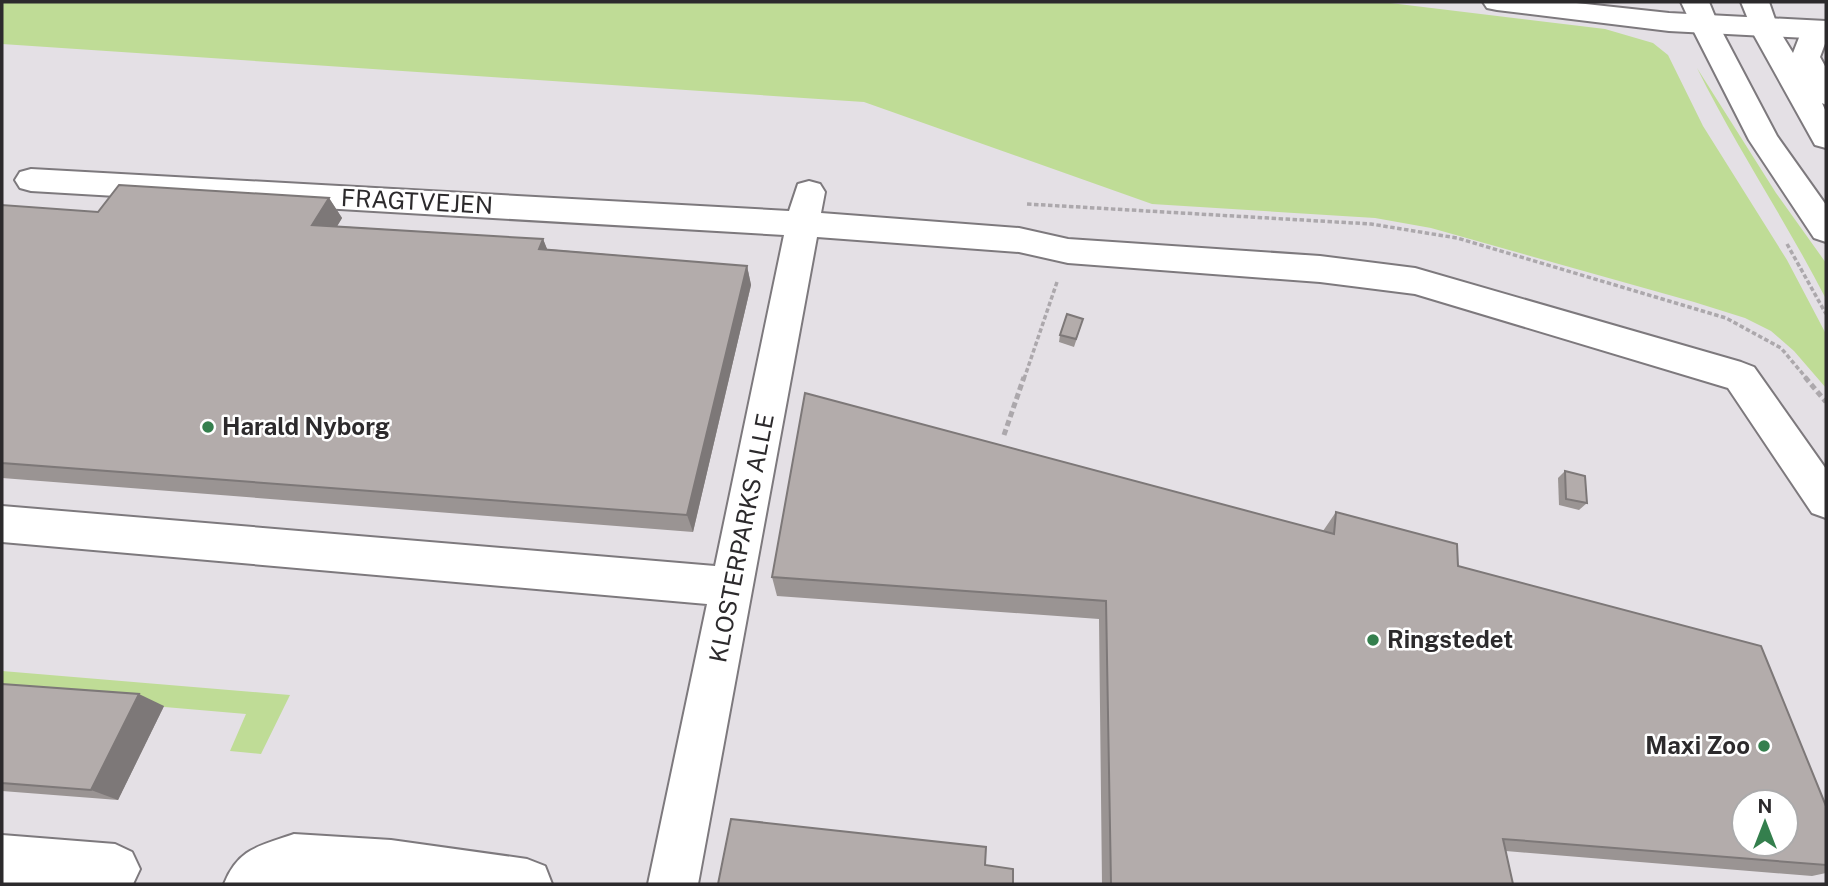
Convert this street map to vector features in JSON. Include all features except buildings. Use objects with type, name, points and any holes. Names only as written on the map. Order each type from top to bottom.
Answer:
[{"type":"main road","points":[[1497,2],[1730,13],[1826,30]]},
{"type":"main road","points":[[1730,13],[1826,138]]},
{"type":"main road","points":[[1730,13],[1765,140],[1826,230]]},
{"type":"main road","points":[[1826,30],[1812,36],[1806,57],[1826,95]]},
{"type":"main road","name":"FRAGTVEJEN","points":[[32,180],[806,208],[1019,240],[1068,251],[1320,269],[1415,281],[1741,377],[1826,501]]},
{"type":"main road","name":"KLOSTERPARKS ALLE","points":[[673,884],[806,208]]},
{"type":"main road","points":[[2,524],[733,587]]},
{"type":"main road","points":[[249,884],[259,871],[294,858],[391,865],[527,884]]},
{"type":"main road","points":[[2,859],[115,869]]},
{"type":"path","points":[[1004,435],[1068,251]]},
{"type":"green space","points":[[2,2],[1382,2],[1605,29],[1653,43],[1668,55],[1703,126],[1787,260],[1826,334],[1826,388],[1794,351],[1771,331],[1745,318],[1694,302],[1431,228],[1375,218],[1152,204],[864,102],[2,44]]},
{"type":"green space","points":[[1697,68],[1776,193],[1826,263],[1826,299],[1728,126]]},
{"type":"green space","points":[[2,671],[290,695],[261,754],[230,751],[246,714],[2,693]]},
{"type":"place","name":"Harald Nyborg","points":[[208,427]]},
{"type":"place","name":"Ringstedet","points":[[1373,640]]},
{"type":"place","name":"Maxi Zoo","points":[[1764,746]]}]
